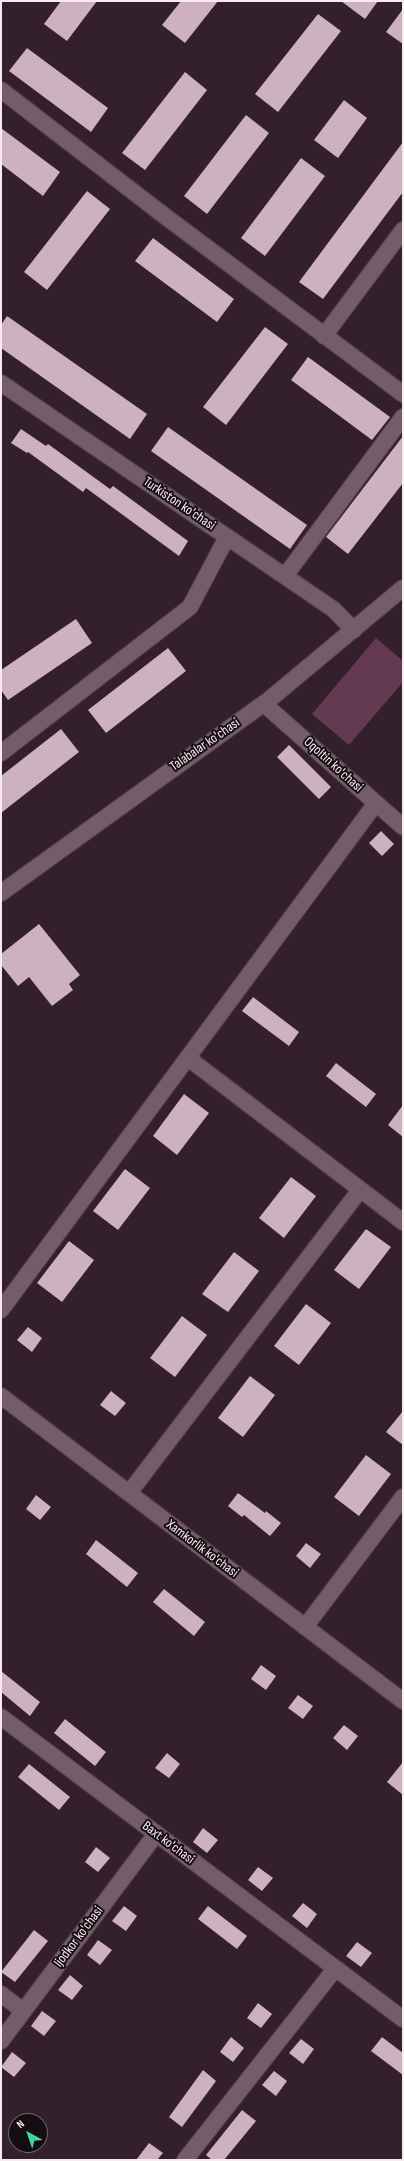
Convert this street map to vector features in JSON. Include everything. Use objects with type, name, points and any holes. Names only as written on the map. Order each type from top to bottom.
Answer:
[{"type":"street","points":[[1,90],[166,217],[403,394]]},
{"type":"street","points":[[324,336],[403,230]]},
{"type":"street","name":"Turkiston ko'chasi","points":[[1,383],[333,609],[354,630]]},
{"type":"street","points":[[285,576],[403,417]]},
{"type":"street","points":[[1,753],[190,607],[227,537]]},
{"type":"street","name":"Talabalar ko'chasi","points":[[1,893],[264,704],[403,588]]},
{"type":"street","name":"Oqoltin ko'chasi","points":[[264,704],[403,827]]},
{"type":"street","points":[[1,1310],[376,803]]},
{"type":"street","points":[[188,1058],[403,1222]]},
{"type":"street","points":[[129,1493],[360,1190]]},
{"type":"street","name":"Xamkorlik ko'chasi","points":[[1,1396],[403,1701]]},
{"type":"street","points":[[305,1627],[403,1497]]},
{"type":"street","name":"Baxt ko'chasi","points":[[1,1717],[403,2019]]},
{"type":"street","name":"Ijodkor ko'chasi","points":[[1,2041],[156,1834]]},
{"type":"street","points":[[185,2160],[335,1969]]},
{"type":"street","points":[[1,1994],[23,2011]]},
{"type":"shaded area","points":[[376,638],[403,661],[403,682],[349,745],[312,714]]},
{"type":"building","points":[[61,1],[97,1],[67,41],[44,24]]},
{"type":"building","points":[[181,1],[218,1],[185,43],[162,25]]},
{"type":"building","points":[[341,1],[378,1],[365,19]]},
{"type":"building","points":[[403,9],[403,44],[386,32]]},
{"type":"building","points":[[318,14],[341,31],[278,112],[255,94]]},
{"type":"building","points":[[27,48],[108,108],[91,132],[9,71]]},
{"type":"building","points":[[185,72],[207,90],[145,170],[122,153]]},
{"type":"building","points":[[344,100],[367,118],[338,158],[314,140]]},
{"type":"building","points":[[246,115],[269,133],[207,214],[184,196]]},
{"type":"building","points":[[1,128],[60,172],[43,196],[1,164]]},
{"type":"building","points":[[403,142],[403,192],[323,299],[299,282]]},
{"type":"building","points":[[301,158],[325,176],[265,256],[241,238]]},
{"type":"building","points":[[87,191],[110,209],[47,290],[24,272]]},
{"type":"building","points":[[153,238],[234,299],[217,322],[135,261]]},
{"type":"building","points":[[7,316],[147,414],[130,439],[1,348],[1,325]]},
{"type":"building","points":[[265,327],[288,344],[226,425],[203,407]]},
{"type":"building","points":[[308,357],[390,417],[372,440],[291,380]]},
{"type":"building","points":[[168,427],[307,525],[290,549],[151,451]]},
{"type":"building","points":[[21,429],[46,446],[48,444],[110,489],[113,486],[188,541],[179,556],[86,488],[83,492],[28,452],[27,453],[11,443]]},
{"type":"building","points":[[403,436],[403,483],[348,554],[326,537]]},
{"type":"building","points":[[76,619],[92,643],[8,700],[1,690],[1,670]]},
{"type":"building","points":[[168,648],[186,671],[106,733],[88,710]]},
{"type":"building","points":[[61,729],[79,752],[1,813],[1,776]]},
{"type":"building","points":[[289,745],[331,787],[319,799],[277,757]]},
{"type":"building","points":[[381,831],[394,844],[382,856],[369,843]]},
{"type":"building","points":[[39,924],[80,975],[69,984],[73,990],[52,1006],[29,977],[18,986],[1,965],[1,954]]},
{"type":"building","points":[[253,997],[299,1032],[289,1046],[242,1011]]},
{"type":"building","points":[[336,1063],[376,1094],[366,1107],[326,1076]]},
{"type":"building","points":[[184,1094],[209,1113],[177,1155],[153,1136]]},
{"type":"building","points":[[403,1105],[403,1137],[388,1125]]},
{"type":"building","points":[[125,1169],[150,1188],[118,1230],[93,1211]]},
{"type":"building","points":[[291,1177],[316,1196],[284,1238],[259,1218]]},
{"type":"building","points":[[366,1229],[391,1247],[359,1289],[334,1270]]},
{"type":"building","points":[[69,1241],[94,1260],[62,1302],[37,1283]]},
{"type":"building","points":[[234,1252],[259,1271],[228,1312],[202,1294]]},
{"type":"building","points":[[306,1304],[331,1323],[299,1365],[274,1346]]},
{"type":"building","points":[[182,1316],[207,1335],[175,1377],[150,1358]]},
{"type":"building","points":[[28,1327],[42,1338],[32,1352],[17,1340]]},
{"type":"building","points":[[250,1376],[275,1395],[243,1437],[218,1418]]},
{"type":"building","points":[[111,1391],[126,1403],[115,1416],[100,1405]]},
{"type":"building","points":[[403,1411],[403,1445],[386,1432]]},
{"type":"building","points":[[366,1455],[391,1474],[359,1516],[334,1497]]},
{"type":"building","points":[[238,1493],[265,1513],[266,1511],[281,1523],[270,1536],[244,1515],[242,1517],[228,1506]]},
{"type":"building","points":[[36,1495],[51,1507],[40,1520],[26,1509]]},
{"type":"building","points":[[96,1540],[138,1573],[127,1587],[86,1554]]},
{"type":"building","points":[[306,1543],[321,1554],[310,1568],[296,1556]]},
{"type":"building","points":[[164,1589],[205,1622],[194,1636],[153,1602]]},
{"type":"building","points":[[261,1665],[276,1676],[266,1690],[251,1679]]},
{"type":"building","points":[[1,1671],[40,1702],[30,1716],[1,1692]]},
{"type":"building","points":[[298,1695],[313,1706],[303,1719],[288,1708]]},
{"type":"building","points":[[65,1719],[106,1752],[95,1766],[54,1733]]},
{"type":"building","points":[[344,1725],[358,1736],[347,1750],[333,1738]]},
{"type":"building","points":[[167,1753],[180,1764],[169,1778],[155,1768]]},
{"type":"building","points":[[403,1762],[403,1795],[387,1782]]},
{"type":"building","points":[[29,1764],[70,1797],[59,1810],[18,1777]]},
{"type":"building","points":[[203,1828],[218,1840],[207,1853],[193,1842]]},
{"type":"building","points":[[96,1847],[110,1858],[98,1872],[85,1862]]},
{"type":"building","points":[[258,1867],[273,1878],[262,1891],[248,1880]]},
{"type":"building","points":[[303,1903],[317,1914],[307,1928],[292,1916]]},
{"type":"building","points":[[124,1906],[137,1916],[126,1931],[112,1921]]},
{"type":"building","points":[[208,1906],[247,1936],[237,1949],[198,1919]]},
{"type":"building","points":[[34,1930],[48,1941],[15,1982],[1,1972]]},
{"type":"building","points":[[98,1940],[112,1950],[100,1965],[87,1955]]},
{"type":"building","points":[[357,1942],[372,1953],[361,1967],[346,1956]]},
{"type":"building","points":[[70,1975],[83,1986],[72,2000],[58,1990]]},
{"type":"building","points":[[258,2003],[272,2014],[261,2028],[247,2018]]},
{"type":"building","points":[[42,2011],[56,2021],[44,2036],[31,2026]]},
{"type":"building","points":[[231,2037],[244,2048],[233,2062],[220,2052]]},
{"type":"building","points":[[382,2037],[403,2053],[403,2075],[371,2051]]},
{"type":"building","points":[[301,2039],[314,2049],[303,2064],[289,2053]]},
{"type":"building","points":[[12,2052],[26,2063],[14,2077],[1,2067]]},
{"type":"building","points":[[203,2070],[216,2081],[182,2127],[169,2117]]},
{"type":"building","points":[[274,2071],[287,2081],[276,2096],[262,2085]]},
{"type":"building","points":[[242,2110],[256,2121],[224,2160],[212,2160],[206,2155]]},
{"type":"building","points":[[149,2143],[163,2153],[157,2160],[136,2160]]}]
